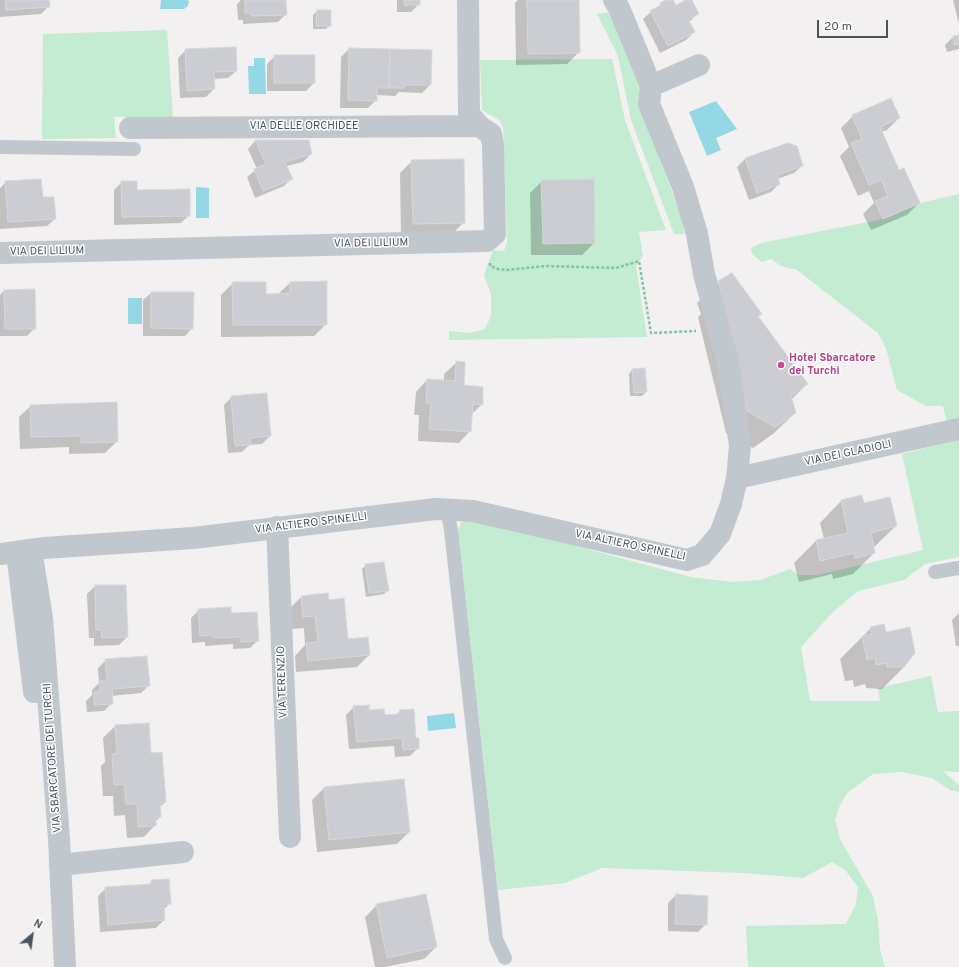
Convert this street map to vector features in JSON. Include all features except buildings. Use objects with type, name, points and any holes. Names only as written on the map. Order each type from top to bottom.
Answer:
[{"type":"street","points":[[468,0],[469,114],[479,126],[491,134],[493,145],[495,234],[488,241]]},
{"type":"street","name":"VIA ALTIERO SPINELLI","points":[[16,552],[192,538],[436,509],[473,511],[687,560],[702,555],[720,534],[731,504],[737,478],[740,446],[728,362],[721,330],[704,274],[697,234],[683,187],[649,104],[651,86],[620,8],[614,0]]},
{"type":"street","points":[[651,86],[700,65]]},
{"type":"street","name":"VIA DELLE ORCHIDEE","points":[[132,138],[479,126]]},
{"type":"street","name":"VIA DEI LILIUM","points":[[0,253],[488,241]]},
{"type":"street","name":"VIA DEI GLADIOLI","points":[[737,478],[959,429]]},
{"type":"street","name":"VIA TERENZIO","points":[[277,527],[290,837]]},
{"type":"street","points":[[16,552],[41,749],[58,966]]},
{"type":"street","name":"VIA SBARCATORE DEI TURCHI","points":[[16,552],[42,618],[60,865],[58,966]]},
{"type":"street","points":[[60,865],[183,852]]},
{"type":"lane","points":[[0,147],[132,138]]},
{"type":"lane","points":[[447,510],[451,530],[496,939],[505,958]]},
{"type":"lane","points":[[936,572],[959,568]]},
{"type":"path","points":[[488,241],[490,266],[498,269],[518,270],[546,266],[616,268],[639,261],[651,333],[721,330]]},
{"type":"green space","points":[[612,12],[640,82],[651,134],[682,219],[684,234],[674,234],[631,120],[618,56],[597,14]]},
{"type":"green space","points":[[167,30],[173,117],[114,117],[116,138],[42,139],[43,34]]},
{"type":"green space","points":[[612,59],[625,120],[666,230],[639,232],[643,256],[636,266],[647,337],[449,340],[449,331],[469,333],[485,329],[491,316],[491,294],[484,275],[493,250],[504,251],[507,242],[503,126],[499,120],[482,110],[480,60]]},
{"type":"green space","points":[[959,194],[959,420],[947,423],[943,406],[926,406],[897,390],[886,348],[878,333],[797,270],[781,266],[771,259],[762,262],[752,254],[751,248],[761,243],[883,219],[920,203]]},
{"type":"green space","points":[[959,440],[959,557],[925,564],[904,580],[858,591],[832,613],[801,647],[810,701],[880,701],[878,688],[931,676],[938,712],[959,711],[959,772],[943,771],[959,785],[959,792],[950,790],[932,778],[901,772],[873,774],[848,792],[840,805],[835,820],[840,839],[873,896],[878,921],[880,949],[885,967],[748,967],[746,926],[846,924],[856,904],[858,887],[845,870],[832,862],[803,878],[744,873],[602,868],[565,883],[498,890],[458,530],[464,517],[691,577],[733,582],[760,580],[790,569],[799,575],[818,575],[923,550],[902,454]]},
{"type":"water","points":[[161,0],[189,1],[188,6],[184,9],[160,9]]},
{"type":"water","points":[[254,58],[265,58],[266,94],[249,94],[248,66],[254,66]]},
{"type":"water","points":[[716,101],[737,129],[716,138],[721,150],[707,156],[689,112]]},
{"type":"water","points":[[196,187],[209,188],[209,218],[196,218]]},
{"type":"water","points":[[128,298],[142,298],[142,324],[128,324]]},
{"type":"water","points":[[454,713],[456,728],[428,731],[427,716]]},
{"type":"place","name":"Hotel Sbarcatore dei Turchi","points":[[781,365]]}]
